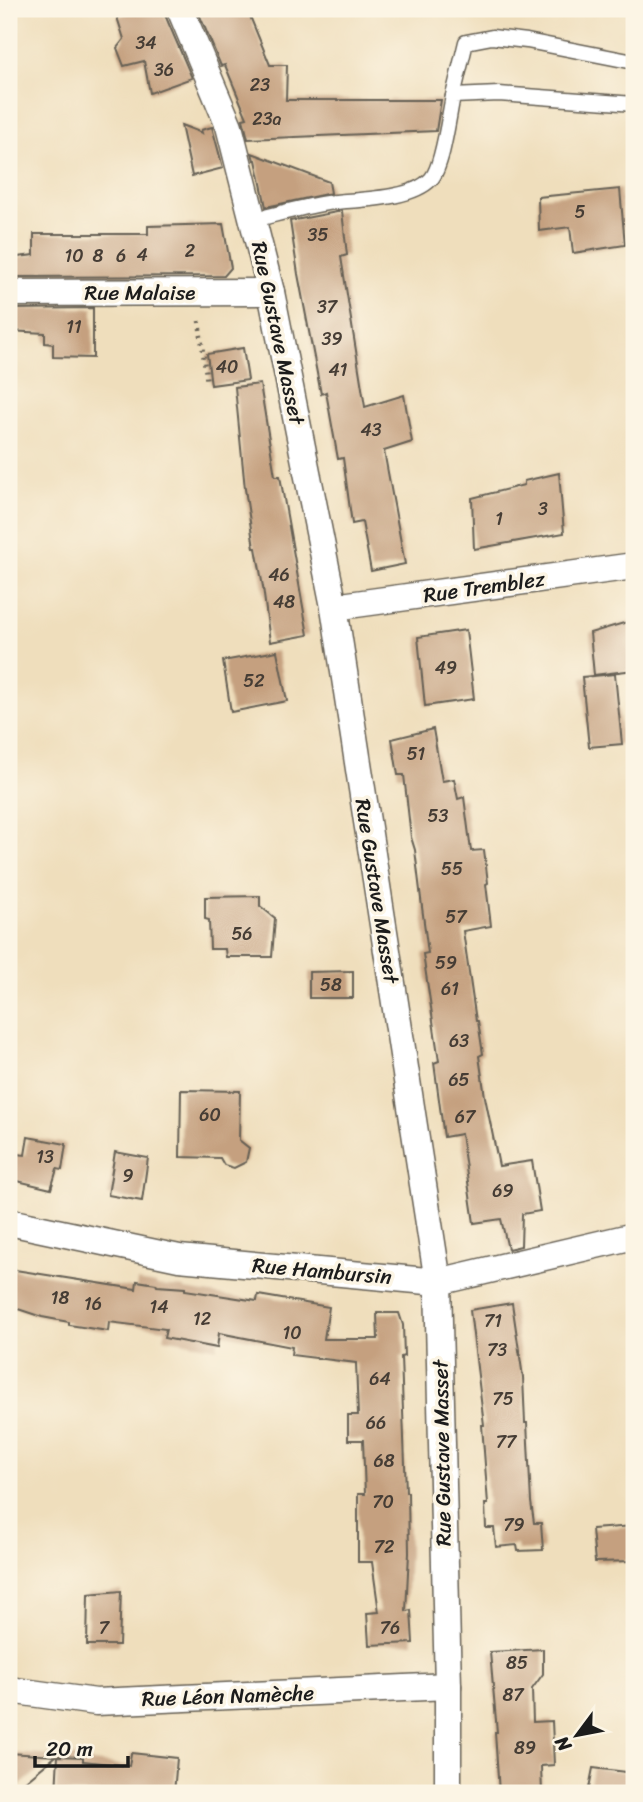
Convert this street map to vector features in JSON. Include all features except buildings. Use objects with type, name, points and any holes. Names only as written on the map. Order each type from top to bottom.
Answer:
[{"type":"street","name":"Rue Gustave Masset","points":[[180,9],[229,126],[271,292],[334,607],[438,1282],[448,1793]]},
{"type":"street","name":"Rue Malaise","points":[[9,293],[271,292]]},
{"type":"street","name":"Rue Tremblez","points":[[334,607],[634,566]]},
{"type":"street","name":"Rue Hambursin","points":[[9,1222],[179,1258],[438,1282],[634,1236]]},
{"type":"street","name":"Rue Léon Namèche","points":[[9,1690],[96,1702],[448,1686]]},
{"type":"lane","points":[[253,220],[326,203],[393,196],[414,190],[431,178],[438,164],[466,42],[492,37],[527,41],[634,62]]},
{"type":"lane","points":[[453,96],[499,94],[634,104]]},
{"type":"path","points":[[196,293],[207,383]]}]
